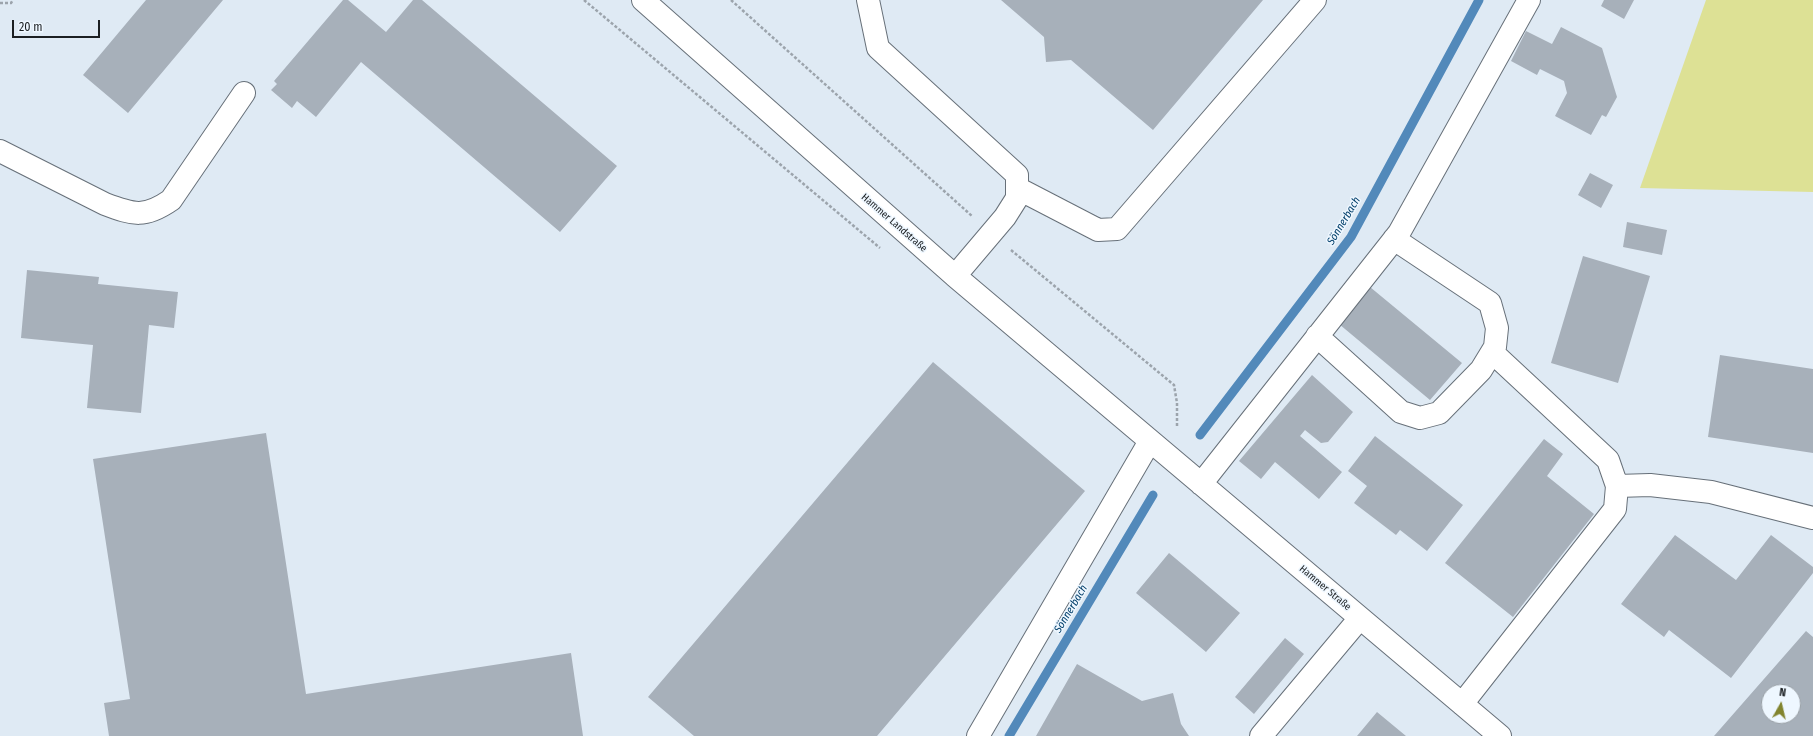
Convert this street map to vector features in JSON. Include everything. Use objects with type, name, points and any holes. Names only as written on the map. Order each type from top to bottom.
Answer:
[{"type":"street","name":"Hammer Landstraße","points":[[643,0],[955,276],[1150,441]]},
{"type":"street","points":[[868,0],[878,48],[1017,175],[1017,198],[991,233],[955,276]]},
{"type":"street","points":[[1017,188],[1098,230],[1117,229],[1314,0]]},
{"type":"street","points":[[1202,484],[1399,233],[1529,0]]},
{"type":"street","points":[[0,151],[105,204],[140,214],[158,209],[171,200],[244,93]]},
{"type":"street","points":[[1318,336],[1401,412],[1420,418],[1439,413],[1481,370],[1495,347],[1497,328],[1490,303],[1394,239]]},
{"type":"street","points":[[1462,704],[1615,509],[1617,486],[1608,460],[1492,352]]},
{"type":"street","points":[[978,736],[1150,441]]},
{"type":"street","name":"Hammer Straße","points":[[1150,441],[1500,736]]},
{"type":"street","points":[[1617,486],[1650,485],[1711,492],[1813,518]]},
{"type":"street","points":[[1261,736],[1360,618]]},
{"type":"path","points":[[0,3],[11,3],[13,0]]},
{"type":"path","points":[[731,0],[991,233],[1174,385],[1177,402],[1176,422],[1178,434]]},
{"type":"green space","points":[[1706,0],[1813,0],[1813,192],[1640,188]]},
{"type":"building","points":[[146,0],[223,0],[128,113],[83,75]]},
{"type":"building","points":[[343,0],[348,0],[386,32],[413,0],[422,0],[617,166],[560,232],[361,62],[316,117],[297,101],[292,108],[271,90],[277,84],[274,81]]},
{"type":"building","points":[[1001,0],[1263,0],[1153,130],[1071,60],[1046,62],[1044,37]]},
{"type":"building","points":[[1604,0],[1634,0],[1624,19],[1601,6]]},
{"type":"building","points":[[1561,27],[1602,48],[1617,97],[1606,117],[1602,115],[1591,135],[1555,116],[1567,93],[1564,81],[1540,69],[1537,75],[1511,61],[1526,31],[1552,44]]},
{"type":"building","points":[[1590,173],[1613,185],[1601,208],[1578,195]]},
{"type":"building","points":[[1627,222],[1667,230],[1662,255],[1623,247]]},
{"type":"building","points":[[1583,256],[1650,276],[1618,383],[1551,363]]},
{"type":"building","points":[[27,270],[99,277],[98,284],[178,292],[174,328],[149,325],[141,413],[87,408],[93,345],[21,338]]},
{"type":"building","points":[[1370,287],[1462,363],[1430,400],[1339,324]]},
{"type":"building","points":[[1720,355],[1813,369],[1813,453],[1708,437]]},
{"type":"building","points":[[933,362],[1085,491],[877,736],[694,736],[648,697]]},
{"type":"building","points":[[1312,375],[1353,412],[1328,442],[1321,443],[1305,430],[1300,436],[1342,472],[1319,499],[1275,462],[1261,479],[1239,461]]},
{"type":"building","points":[[266,433],[306,694],[571,653],[583,736],[109,736],[104,703],[130,699],[93,459]]},
{"type":"building","points":[[1375,436],[1463,505],[1427,551],[1400,530],[1396,535],[1354,503],[1367,486],[1348,471]]},
{"type":"building","points":[[1544,439],[1563,454],[1547,476],[1594,514],[1513,617],[1445,563]]},
{"type":"building","points":[[1675,535],[1736,580],[1771,535],[1813,567],[1813,573],[1731,678],[1669,630],[1664,637],[1621,604]]},
{"type":"building","points":[[1169,553],[1240,613],[1206,652],[1136,593]]},
{"type":"building","points":[[1806,631],[1813,637],[1813,736],[1714,736]]},
{"type":"building","points":[[1285,638],[1304,654],[1254,714],[1235,697]]},
{"type":"building","points":[[1077,664],[1142,701],[1173,693],[1181,724],[1189,736],[1036,736]]},
{"type":"building","points":[[1377,712],[1406,736],[1357,736]]},
{"type":"waterway","name":"Sönnerbach","points":[[1200,435],[1351,237],[1479,0]]},
{"type":"waterway","name":"Sönnerbach","points":[[1009,736],[1153,495]]}]
